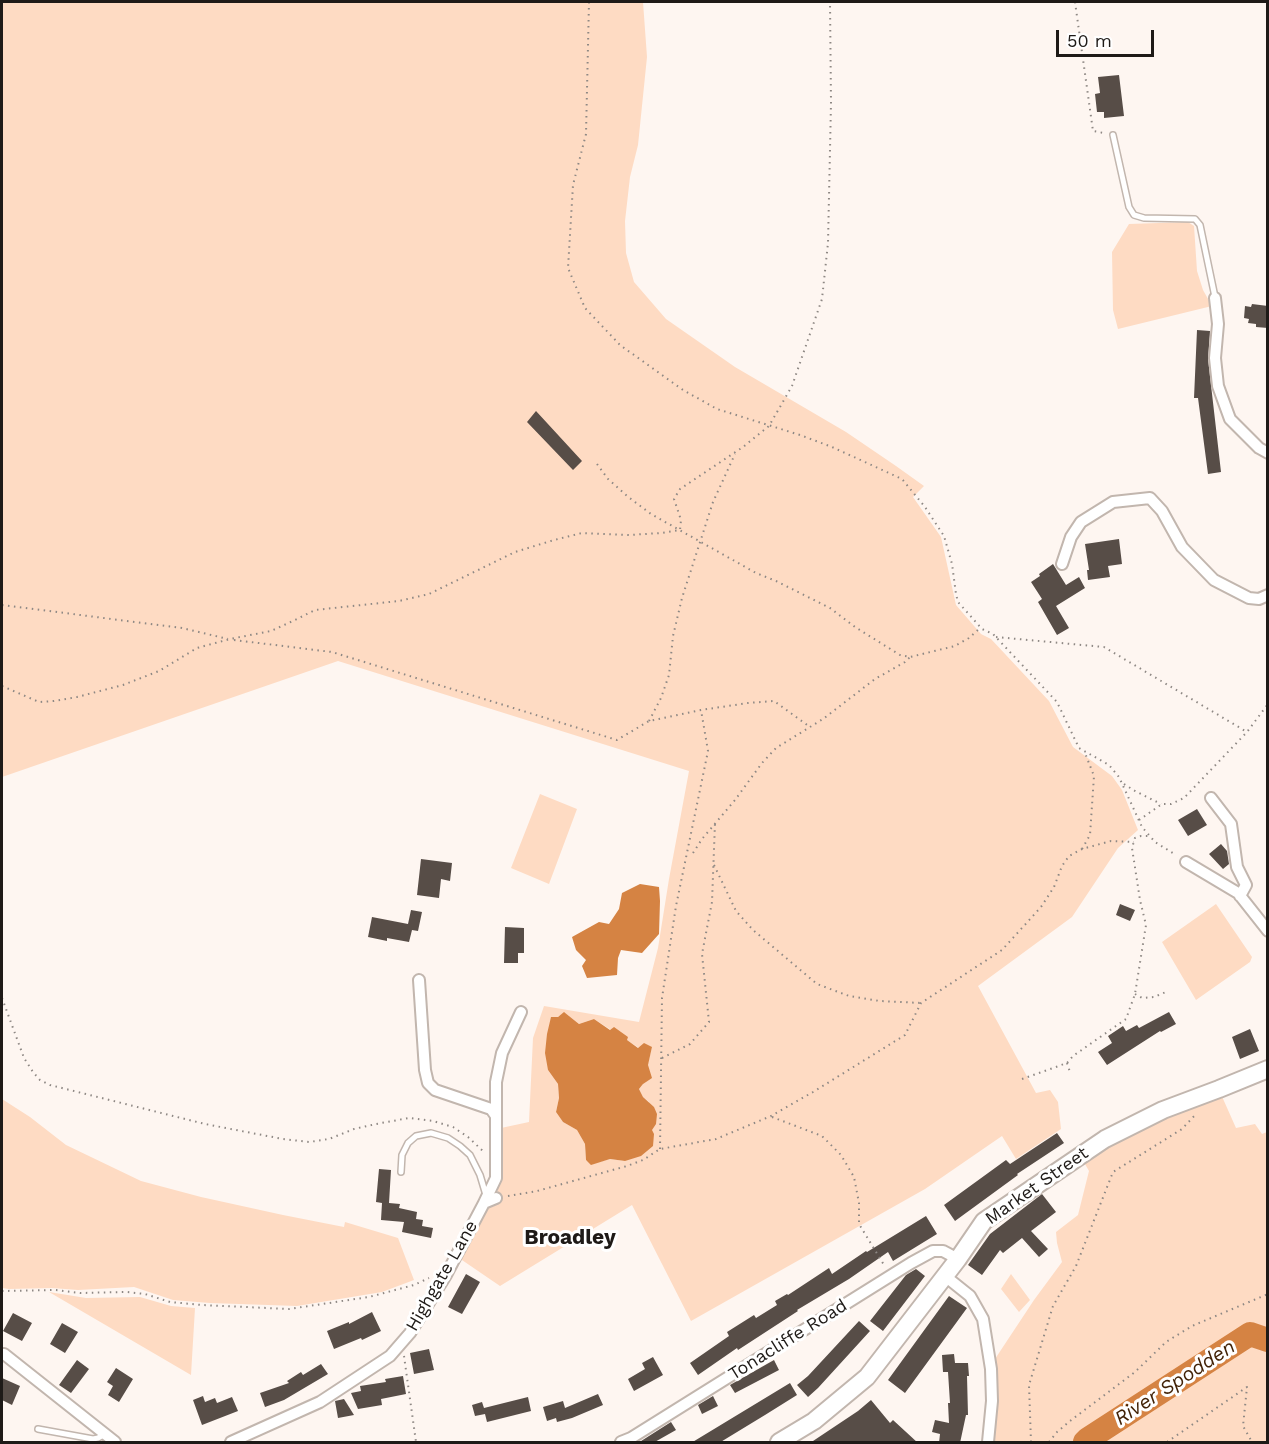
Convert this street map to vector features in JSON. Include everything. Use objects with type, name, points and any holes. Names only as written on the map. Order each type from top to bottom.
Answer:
[{"type":"main road","name":"Market Street","points":[[779,1443],[814,1420],[867,1377],[958,1259],[984,1221],[1105,1138],[1163,1110],[1268,1069]]},
{"type":"street","points":[[1215,298],[1218,324],[1215,357],[1218,386],[1230,419],[1259,448],[1268,453]]},
{"type":"street","points":[[1062,564],[1071,537],[1081,522],[1113,502],[1149,498],[1162,511],[1182,547],[1214,580],[1249,598],[1259,599],[1268,595]]},
{"type":"street","points":[[1211,798],[1231,824],[1238,867],[1246,885],[1240,896]]},
{"type":"street","points":[[1186,862],[1238,893],[1268,931]]},
{"type":"street","points":[[420,980],[424,1070],[428,1083],[435,1090],[491,1109],[496,1116]]},
{"type":"street","name":"Highgate Lane","points":[[231,1443],[320,1402],[390,1356],[410,1333],[446,1275],[478,1211],[489,1200],[496,1178],[496,1082],[502,1053],[521,1012]]},
{"type":"street","name":"Tonacliffe Road","points":[[621,1443],[933,1251],[943,1251],[958,1259]]},
{"type":"street","points":[[945,1276],[970,1296],[983,1319],[991,1369],[992,1401],[988,1443]]},
{"type":"street","points":[[4,1354],[115,1443]]},
{"type":"lane","points":[[1113,135],[1129,207],[1134,215],[1144,218],[1195,219],[1200,225],[1215,298]]},
{"type":"lane","points":[[400,1172],[402,1155],[408,1143],[416,1136],[431,1133],[448,1138],[470,1155],[489,1200]]},
{"type":"lane","points":[[38,1429],[93,1439],[105,1434]]},
{"type":"path","points":[[589,2],[586,134],[573,185],[568,268],[585,308],[620,345],[683,390],[717,409],[832,447],[902,479],[925,507],[944,536],[952,564],[958,602],[980,628],[993,634],[1057,702],[1079,748],[1109,765],[1121,782],[1142,827],[1155,842],[1186,862]]},
{"type":"path","points":[[680,530],[681,519],[675,499],[680,489],[736,452],[769,426],[792,386],[822,299],[828,243],[831,103],[830,2]]},
{"type":"path","points":[[1075,2],[1093,131],[1113,135]]},
{"type":"path","points":[[648,721],[661,698],[669,675],[673,636],[682,598],[713,502],[736,452]]},
{"type":"path","points":[[597,464],[608,479],[651,514],[756,573],[830,608],[855,627],[900,655],[910,657],[955,646],[980,628]]},
{"type":"path","points":[[2,686],[39,702],[77,697],[123,685],[159,671],[197,648],[271,631],[315,610],[399,601],[429,594],[515,552],[582,533],[628,535],[680,530]]},
{"type":"path","points":[[2,605],[182,628],[230,639],[332,652],[617,740],[648,721],[701,710],[774,701],[810,727]]},
{"type":"path","points":[[996,637],[1104,647],[1247,732]]},
{"type":"path","points":[[693,852],[776,748],[823,719],[875,679],[910,657]]},
{"type":"path","points":[[1121,782],[1162,804],[1171,804],[1184,798],[1247,732],[1268,704]]},
{"type":"path","points":[[660,1149],[662,998],[676,906],[708,751],[701,710]]},
{"type":"path","points":[[1083,849],[1090,835],[1094,776],[1085,753]]},
{"type":"path","points":[[1139,820],[1162,804]]},
{"type":"path","points":[[662,1058],[690,1044],[709,1022],[702,954],[712,902],[716,823]]},
{"type":"path","points":[[1022,1079],[1067,1063],[1073,1056],[1126,1019],[1135,994],[1146,925],[1132,848],[1136,838],[1150,836]]},
{"type":"path","points":[[489,1200],[537,1191],[627,1166],[643,1160],[660,1149],[716,1139],[771,1116],[905,1035],[921,1003],[1002,950],[1041,907],[1069,856],[1083,849],[1111,842],[1134,842]]},
{"type":"path","points":[[714,865],[736,911],[753,930],[817,984],[849,996],[880,1001],[921,1003]]},
{"type":"path","points":[[1135,994],[1142,998],[1154,997],[1166,992]]},
{"type":"path","points":[[2,998],[24,1058],[40,1080],[50,1085],[205,1124],[309,1142],[329,1139],[354,1129],[409,1118],[433,1121],[453,1127],[496,1161]]},
{"type":"path","points":[[1067,1063],[1070,1072]]},
{"type":"path","points":[[1030,1443],[1029,1385],[1032,1374],[1053,1306],[1076,1266],[1113,1172],[1182,1129],[1197,1113]]},
{"type":"path","points":[[771,1116],[822,1136],[841,1155],[854,1177],[859,1203],[859,1224],[890,1276]]},
{"type":"path","points":[[2,1291],[127,1292],[145,1294],[170,1302],[289,1309],[369,1297],[414,1285],[439,1274],[446,1275]]},
{"type":"path","points":[[1049,1443],[1057,1432],[1135,1372],[1166,1342],[1192,1326],[1268,1294]]},
{"type":"path","points":[[402,1342],[416,1443]]},
{"type":"path","points":[[1167,1443],[1247,1387],[1244,1426],[1252,1443]]},
{"type":"shaded area","points":[[2,2],[643,2],[647,57],[638,145],[630,177],[625,221],[626,253],[634,282],[666,319],[735,367],[846,432],[924,486],[913,497],[941,537],[956,605],[981,634],[991,639],[1049,701],[1073,747],[1112,776],[1122,790],[1138,830],[1118,848],[1072,917],[978,986],[1036,1093],[1050,1090],[1058,1102],[1061,1129],[1016,1159],[1002,1136],[925,1189],[691,1321],[632,1205],[500,1286],[459,1258],[498,1190],[501,1128],[529,1122],[533,1038],[544,1006],[639,1022],[658,948],[689,771],[338,661],[2,777]],"holes":[[[565,1013],[579,1024],[594,1019],[639,1048],[652,1047],[643,1084],[639,1089],[649,1102],[651,1130],[625,1161],[610,1159],[591,1164],[586,1160],[585,1144],[577,1130],[563,1122],[556,1112],[559,1098],[558,1084],[548,1070],[558,1017]]]},
{"type":"shaded area","points":[[1188,222],[1194,226],[1197,271],[1203,290],[1212,306],[1118,329],[1113,310],[1112,252],[1129,224]]},
{"type":"shaded area","points":[[540,794],[577,809],[549,884],[511,868]]},
{"type":"shaded area","points":[[640,884],[659,887],[659,934],[642,953],[621,950],[617,975],[587,978],[582,966],[586,960],[576,950],[572,937],[599,922],[609,924],[619,909],[622,893]]},
{"type":"shaded area","points":[[1216,904],[1252,957],[1250,962],[1196,1000],[1162,942]]},
{"type":"shaded area","points":[[564,1012],[579,1024],[594,1019],[610,1030],[614,1027],[638,1048],[644,1043],[652,1047],[648,1065],[652,1078],[639,1089],[643,1097],[654,1107],[657,1114],[656,1124],[652,1130],[653,1146],[641,1156],[625,1161],[610,1159],[591,1165],[586,1160],[585,1144],[577,1130],[563,1122],[556,1112],[559,1098],[558,1084],[548,1070],[545,1053],[551,1017],[558,1017]]},
{"type":"shaded area","points":[[1220,1092],[1236,1128],[1255,1124],[1262,1134],[1267,1132],[1267,1331],[1253,1327],[1086,1434],[1079,1442],[993,1442],[996,1402],[995,1359],[1062,1262],[1056,1232],[1078,1215],[1089,1171],[1081,1157]]},
{"type":"shaded area","points":[[2,1099],[66,1145],[141,1181],[283,1215],[344,1227],[345,1222],[398,1238],[414,1280],[382,1292],[297,1306],[173,1300],[134,1287],[78,1290],[2,1288]]},
{"type":"shaded area","points":[[1011,1274],[1030,1300],[1019,1312],[1001,1289]]},
{"type":"shaded area","points":[[49,1292],[86,1298],[140,1297],[171,1306],[195,1308],[191,1375]]},
{"type":"shaded area","points":[[1262,1343],[1267,1347],[1267,1442],[1102,1442],[1111,1433],[1249,1345]]},
{"type":"building","points":[[1119,75],[1124,116],[1104,118],[1104,112],[1097,112],[1095,94],[1100,93],[1098,77]]},
{"type":"building","points":[[1252,304],[1268,306],[1268,328],[1256,327],[1256,324],[1248,323],[1249,319],[1244,318],[1245,306],[1251,307]]},
{"type":"building","points":[[1197,330],[1210,331],[1208,359],[1221,472],[1208,474],[1198,398],[1194,398]]},
{"type":"building","points":[[536,411],[582,461],[573,470],[527,422]]},
{"type":"building","points":[[1119,539],[1122,564],[1108,566],[1110,577],[1088,580],[1087,570],[1089,570],[1085,544]]},
{"type":"building","points":[[1053,564],[1066,585],[1079,577],[1085,588],[1056,606],[1069,628],[1057,635],[1038,602],[1042,599],[1031,582]]},
{"type":"building","points":[[1197,809],[1207,825],[1188,836],[1178,820]]},
{"type":"building","points":[[1221,844],[1227,851],[1229,864],[1223,869],[1209,854]]},
{"type":"building","points":[[421,859],[452,863],[450,881],[441,879],[439,898],[417,895]]},
{"type":"building","points":[[1120,904],[1135,910],[1130,921],[1116,915]]},
{"type":"building","points":[[411,910],[422,912],[418,931],[412,930],[409,942],[368,937],[372,917],[408,924]]},
{"type":"building","points":[[505,927],[524,928],[524,953],[518,953],[518,963],[504,963]]},
{"type":"building","points":[[1169,1012],[1176,1024],[1160,1031],[1107,1065],[1098,1052],[1112,1043],[1108,1036],[1123,1026],[1126,1031],[1137,1025],[1139,1028]]},
{"type":"building","points":[[1250,1029],[1259,1051],[1240,1059],[1232,1037]]},
{"type":"building","points":[[1057,1133],[1064,1143],[1017,1174],[955,1221],[944,1205],[1006,1160],[1010,1164]]},
{"type":"building","points":[[379,1169],[391,1170],[389,1203],[400,1204],[399,1208],[417,1212],[416,1219],[423,1220],[422,1226],[433,1228],[431,1238],[402,1232],[404,1222],[381,1220],[382,1203],[376,1202]]},
{"type":"building","points":[[1042,1194],[1056,1212],[1031,1231],[1048,1249],[1039,1257],[1022,1238],[1003,1253],[1000,1250],[982,1275],[968,1265],[990,1234]]},
{"type":"building","points":[[926,1216],[937,1234],[893,1261],[888,1252],[698,1375],[690,1363],[729,1336],[727,1332],[754,1315],[756,1318],[777,1305],[775,1301],[829,1268],[832,1274]]},
{"type":"building","points":[[916,1269],[925,1276],[883,1331],[870,1321],[906,1275]]},
{"type":"building","points":[[466,1274],[480,1282],[462,1314],[448,1307]]},
{"type":"building","points":[[949,1296],[967,1308],[905,1393],[888,1380]]},
{"type":"building","points":[[372,1312],[381,1331],[334,1349],[327,1331],[349,1322],[349,1324]]},
{"type":"building","points":[[13,1313],[32,1323],[22,1341],[3,1331]]},
{"type":"building","points":[[859,1321],[870,1331],[808,1397],[797,1385]]},
{"type":"building","points":[[62,1323],[78,1332],[65,1353],[50,1344]]},
{"type":"building","points":[[429,1349],[434,1370],[414,1374],[410,1353]]},
{"type":"building","points":[[954,1354],[955,1363],[968,1363],[968,1415],[966,1415],[960,1443],[939,1443],[940,1434],[932,1432],[935,1420],[949,1423],[948,1403],[950,1403],[948,1372],[943,1372],[942,1355]]},
{"type":"building","points":[[653,1357],[663,1375],[634,1391],[628,1379],[645,1369],[642,1363]]},
{"type":"building","points":[[77,1360],[89,1369],[71,1393],[59,1385]]},
{"type":"building","points":[[774,1360],[779,1370],[735,1393],[730,1385]]},
{"type":"building","points":[[321,1364],[328,1374],[284,1400],[265,1407],[260,1393],[289,1383],[287,1381],[301,1372],[303,1375]]},
{"type":"building","points":[[116,1368],[133,1379],[119,1402],[108,1395],[113,1386],[107,1382]]},
{"type":"building","points":[[403,1376],[406,1394],[381,1399],[382,1405],[358,1409],[351,1393],[361,1391],[360,1386],[386,1382],[385,1379]]},
{"type":"building","points":[[2,1378],[20,1386],[12,1405],[2,1400]]},
{"type":"building","points":[[790,1383],[797,1395],[719,1443],[691,1443]]},
{"type":"building","points":[[598,1394],[603,1405],[572,1418],[557,1422],[556,1418],[547,1421],[543,1407],[563,1401],[565,1408]]},
{"type":"building","points":[[203,1396],[205,1402],[215,1398],[217,1403],[232,1397],[238,1411],[202,1425],[193,1400]]},
{"type":"building","points":[[713,1396],[718,1406],[702,1414],[698,1405]]},
{"type":"building","points":[[528,1397],[531,1411],[487,1422],[485,1414],[475,1416],[472,1405],[482,1402],[484,1408]]},
{"type":"building","points":[[344,1399],[354,1415],[338,1418],[335,1401]]},
{"type":"building","points":[[871,1400],[890,1423],[893,1420],[918,1443],[810,1443],[858,1411]]},
{"type":"building","points":[[671,1422],[676,1430],[653,1443],[638,1443]]},
{"type":"waterway","name":"River Spodden","points":[[1085,1442],[1250,1334],[1268,1340]]},
{"type":"district","name":"Broadley","points":[[570,1238]]}]
